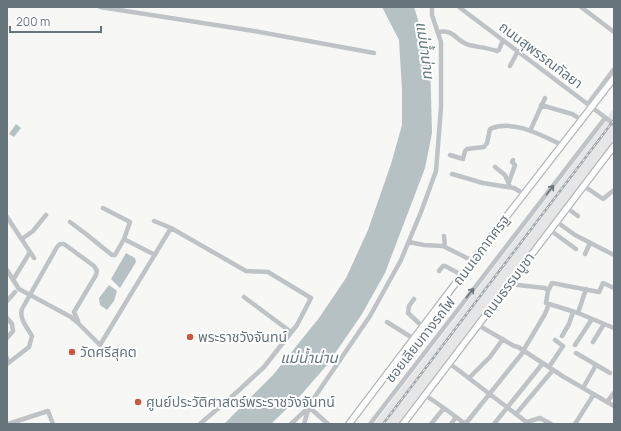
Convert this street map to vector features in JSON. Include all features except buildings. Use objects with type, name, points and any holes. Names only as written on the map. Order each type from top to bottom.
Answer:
[{"type":"main road","name":"ถนนเอกาทศรฐ","points":[[349,424],[582,120],[590,106],[614,78]]},
{"type":"main road","name":"ถนนธรรมบูชา","points":[[406,423],[449,363],[614,146]]},
{"type":"street","points":[[100,7],[254,31],[374,53]]},
{"type":"street","points":[[304,424],[309,407],[314,398],[370,316],[401,260],[436,171],[441,107],[441,42],[432,15],[432,7]]},
{"type":"street","name":"ถนนสุพรรณกัลยา","points":[[459,7],[614,124]]},
{"type":"street","points":[[581,7],[614,32]]},
{"type":"street","points":[[438,32],[450,32],[463,42],[497,51],[499,50],[503,40]]},
{"type":"street","points":[[510,66],[518,51]]},
{"type":"street","points":[[590,106],[614,69]]},
{"type":"street","points":[[530,131],[545,98]]},
{"type":"street","points":[[541,105],[572,114],[582,120]]},
{"type":"street","name":"ซอยเลียบทางรถไฟ","points":[[370,424],[606,118]]},
{"type":"street","points":[[450,155],[463,159],[467,149],[484,147],[487,143],[490,129],[507,126],[530,131],[562,145]]},
{"type":"street","points":[[510,185],[515,165],[512,162],[513,160]]},
{"type":"street","points":[[495,167],[505,175],[510,185],[524,194]]},
{"type":"street","points":[[452,174],[483,183],[510,185]]},
{"type":"street","points":[[584,186],[603,199],[614,190]]},
{"type":"street","points":[[70,222],[112,255],[114,255],[124,239],[130,222],[103,208]]},
{"type":"street","points":[[567,208],[578,216]]},
{"type":"street","points":[[22,239],[33,231],[46,215]]},
{"type":"street","points":[[7,217],[34,258]]},
{"type":"street","points":[[154,221],[171,228],[246,271],[268,272],[311,298],[296,325],[264,367],[238,392],[200,424]]},
{"type":"street","points":[[556,222],[575,235],[614,255]]},
{"type":"street","points":[[7,270],[19,289],[71,317],[100,345],[171,228]]},
{"type":"street","points":[[550,230],[576,249]]},
{"type":"street","points":[[444,236],[445,247]]},
{"type":"street","points":[[124,239],[155,255]]},
{"type":"street","points":[[409,242],[445,247],[473,261]]},
{"type":"street","points":[[585,254],[590,243]]},
{"type":"street","points":[[7,364],[29,348],[32,341],[32,336],[22,320],[21,315],[30,295],[60,244],[64,244],[94,266],[96,271],[96,275],[74,312],[78,323]]},
{"type":"street","points":[[14,280],[30,252]]},
{"type":"street","points":[[439,271],[443,266],[445,266],[462,275]]},
{"type":"street","points":[[614,288],[603,283],[599,292],[552,283],[548,291],[546,303],[576,312],[614,328]]},
{"type":"street","points":[[509,284],[540,287],[548,291]]},
{"type":"street","points":[[562,336],[576,312],[586,290]]},
{"type":"street","points":[[7,301],[15,292]]},
{"type":"street","points":[[244,297],[291,332]]},
{"type":"street","points":[[414,299],[409,306],[408,313],[423,327]]},
{"type":"street","points":[[425,395],[465,423],[474,414],[524,351],[549,304]]},
{"type":"street","points":[[7,318],[12,324],[13,331],[7,338]]},
{"type":"street","points":[[575,345],[592,319]]},
{"type":"street","points":[[388,322],[414,339]]},
{"type":"street","points":[[593,342],[604,324]]},
{"type":"street","points":[[478,325],[524,351],[582,388],[614,406]]},
{"type":"street","points":[[469,378],[490,357],[503,339]]},
{"type":"street","points":[[516,414],[551,368],[563,346],[555,340]]},
{"type":"street","points":[[576,353],[610,373]]},
{"type":"street","points":[[449,363],[516,414],[525,423],[540,418],[551,424]]},
{"type":"street","points":[[494,424],[543,363]]},
{"type":"street","points":[[582,388],[596,365]]},
{"type":"street","points":[[607,402],[614,393]]},
{"type":"street","points":[[576,424],[594,394]]},
{"type":"street","points":[[309,407],[325,423]]},
{"type":"street","points":[[291,424],[309,407]]},
{"type":"street","points":[[431,424],[444,408]]},
{"type":"street","points":[[7,424],[48,411],[53,424]]},
{"type":"street","points":[[451,424],[456,417]]},
{"type":"shaded area","points":[[614,108],[614,143],[400,424],[374,424],[564,176]]},
{"type":"water","name":"แม่น้ำน่าน","points":[[382,7],[414,7],[430,59],[432,133],[425,168],[385,273],[362,314],[327,365],[300,396],[271,424],[224,424],[273,375],[319,318],[346,278],[368,230],[391,164],[402,125],[402,90],[399,40]]},
{"type":"water","points":[[16,124],[21,128],[14,137],[9,134]]},
{"type":"water","points":[[126,253],[135,258],[136,262],[120,288],[111,279]]},
{"type":"water","points":[[109,285],[117,291],[114,301],[107,310],[100,305],[99,298]]},
{"type":"railway","points":[[383,424],[614,120]]},
{"type":"place","name":"พระราชวังจันทน์","points":[[190,337]]},
{"type":"place","name":"วัดศรีสุคต","points":[[72,352]]},
{"type":"place","name":"ศูนย์ประวัติศาสตร์พระราชวังจันทน์","points":[[138,402]]}]
